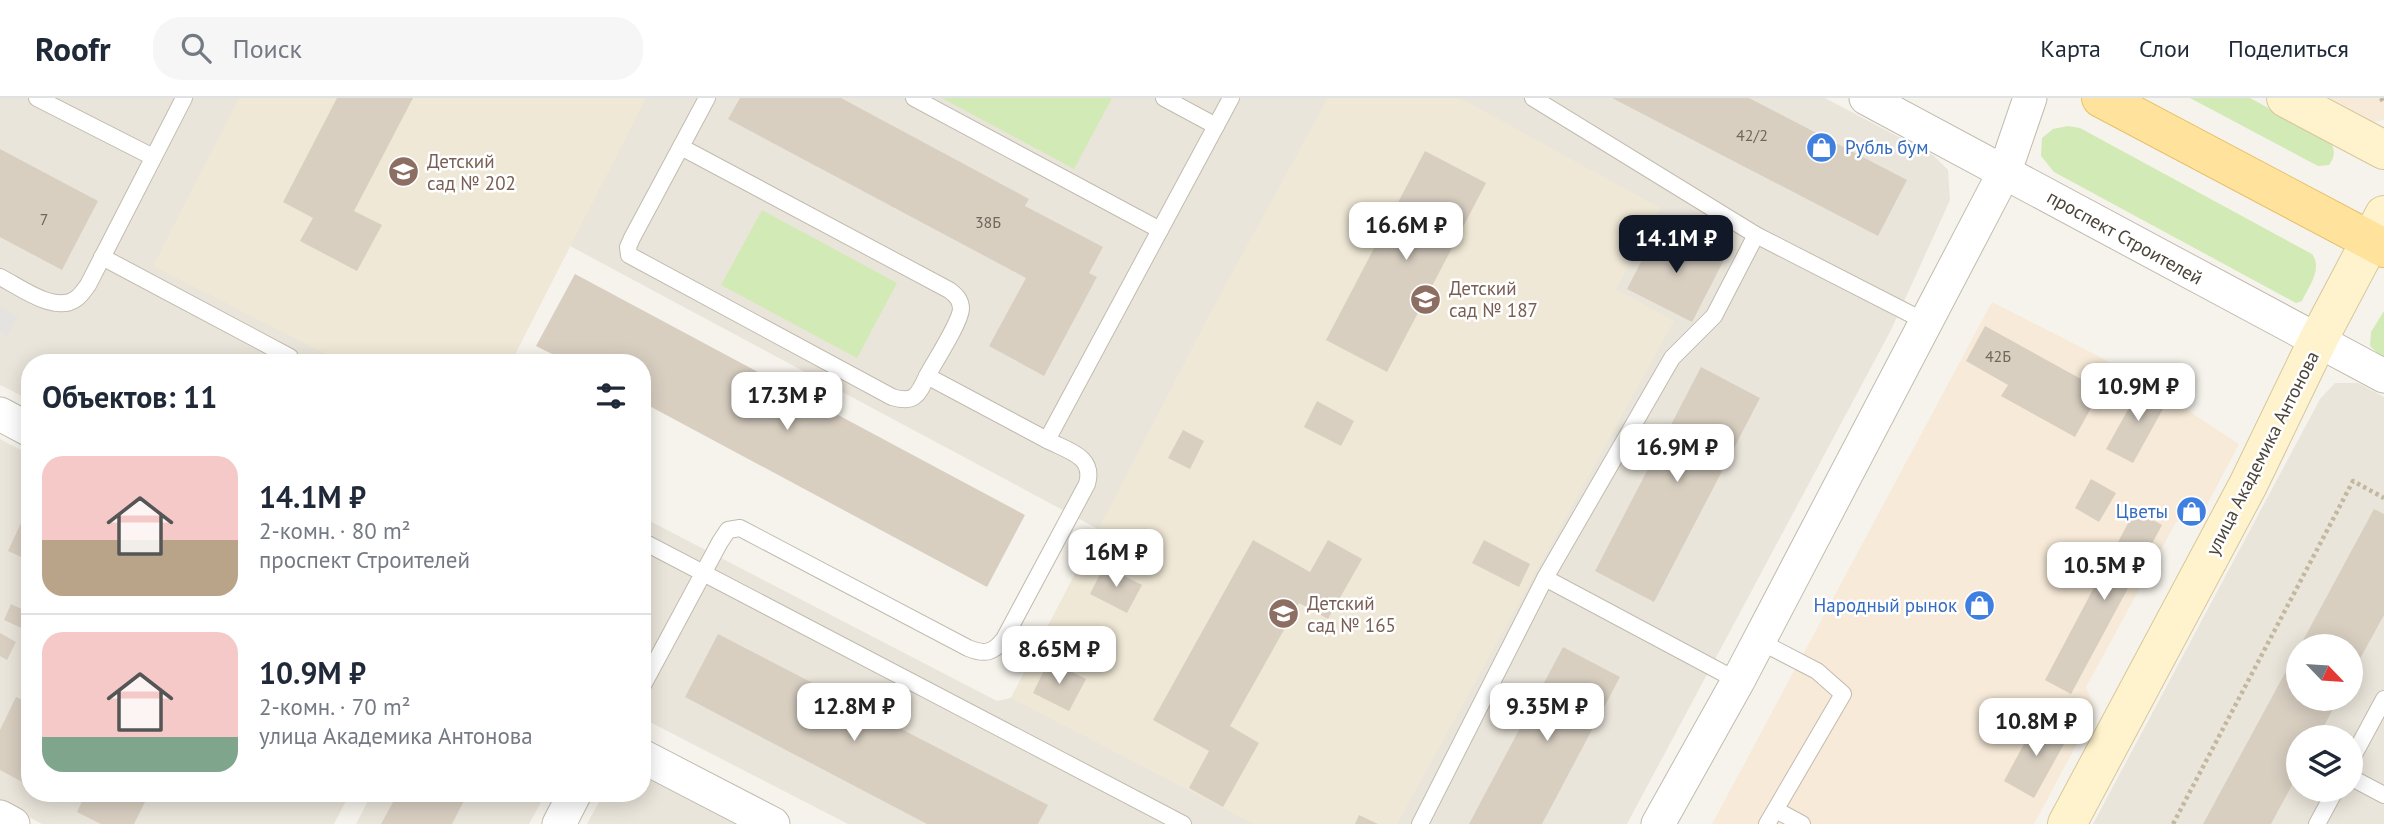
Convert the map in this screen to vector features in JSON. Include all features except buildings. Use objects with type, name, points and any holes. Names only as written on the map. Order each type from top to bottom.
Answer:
[{"type":"main road","points":[[2101,98],[2380,235]]},
{"type":"main road","points":[[2286,98],[2384,150]]},
{"type":"main road","name":"улица Академика Антонова","points":[[2067,824],[2248,485],[2318,340],[2380,235]]},
{"type":"street","name":"проспект Строителей","points":[[1866,98],[2384,376]]},
{"type":"street","points":[[1658,824],[1738,681],[2005,171],[2030,98]]},
{"type":"street","points":[[0,414],[21,425]]},
{"type":"street","points":[[651,761],[773,824]]},
{"type":"street","points":[[559,824],[570,802]]},
{"type":"street","points":[[0,817],[13,824]]},
{"type":"lane","points":[[37,98],[153,158]]},
{"type":"lane","points":[[0,277],[60,305],[77,299],[88,285],[184,98]]},
{"type":"lane","points":[[681,146],[958,297],[961,308],[957,321],[914,398],[904,401],[892,397],[629,255],[628,247],[632,238],[681,146],[707,98]]},
{"type":"lane","points":[[914,98],[1160,230]]},
{"type":"lane","points":[[1164,98],[1216,126]]},
{"type":"lane","points":[[1047,440],[1231,98]]},
{"type":"lane","points":[[1533,98],[1756,235],[1926,322]]},
{"type":"lane","points":[[1420,824],[1545,578],[1672,358],[1714,316],[1756,235]]},
{"type":"lane","points":[[102,257],[279,354]]},
{"type":"lane","points":[[651,670],[728,530],[740,527],[968,648],[982,654],[996,650],[1068,520],[1090,473],[1087,463],[1081,458],[928,376]]},
{"type":"lane","points":[[651,546],[1183,824]]},
{"type":"lane","points":[[1545,578],[1738,681]]},
{"type":"lane","points":[[1759,640],[1817,671],[1843,694],[1772,817],[1802,824]]},
{"type":"lane","points":[[2363,738],[2384,699]]},
{"type":"lane","points":[[2363,784],[2384,794]]},
{"type":"lane","points":[[2317,824],[2329,802]]},
{"type":"path","points":[[2381,98],[2384,103]]},
{"type":"path","points":[[2173,824],[2353,481],[2384,498]]},
{"type":"shaded area","points":[[0,98],[1825,98],[1933,155],[1948,170],[1950,200],[1891,330],[1627,824],[848,824],[651,723],[651,522],[997,701],[1011,698],[1098,529],[570,246],[515,354],[21,354],[21,396],[0,385]]},
{"type":"shaded area","name":"Детский сад № 202","points":[[239,98],[646,98],[515,354],[325,354],[153,266]]},
{"type":"shaded area","name":"Детский сад № 165","points":[[1328,98],[1460,98],[1660,208],[1616,289],[1674,321],[1397,824],[1254,824],[1011,698],[1212,310]]},
{"type":"shaded area","points":[[2317,98],[2384,98],[2384,120],[2359,120]]},
{"type":"shaded area","name":"Народный рынок","points":[[1992,302],[2102,358],[2239,444],[2200,518],[2176,522],[2086,687],[2095,710],[2034,824],[1712,824]]},
{"type":"shaded area","points":[[0,307],[18,316],[7,337],[0,333]]},
{"type":"shaded area","points":[[2335,383],[2358,383],[2384,397],[2384,824],[2093,824],[2320,399]]},
{"type":"shaded area","points":[[0,439],[21,450],[21,802],[345,802],[334,824],[42,824],[0,802]]},
{"type":"shaded area","points":[[651,774],[748,824],[587,824],[599,802],[651,802]]},
{"type":"shaded area","points":[[367,802],[541,802],[529,824],[356,824]]},
{"type":"green space","points":[[942,98],[1112,98],[1074,169]]},
{"type":"green space","points":[[2190,98],[2250,98],[2331,142],[2334,151],[2332,159],[2329,165],[2318,166]]},
{"type":"green space","points":[[2068,126],[2080,128],[2312,254],[2316,272],[2302,301],[2296,303],[2054,172],[2041,156],[2042,138],[2053,129]]},
{"type":"green space","points":[[762,210],[897,283],[857,358],[721,285]]},
{"type":"green space","points":[[2384,311],[2384,359],[2370,346],[2371,332]]},
{"type":"place","name":"Рубль бум","points":[[1822,147]]},
{"type":"place","name":"Детский сад № 202","points":[[404,172]]},
{"type":"place","name":"Детский сад № 187","points":[[1426,299]]},
{"type":"place","name":"Цветы","points":[[2191,511]]},
{"type":"place","name":"Народный рынок","points":[[1980,605]]},
{"type":"place","name":"Детский сад № 165","points":[[1284,614]]}]
